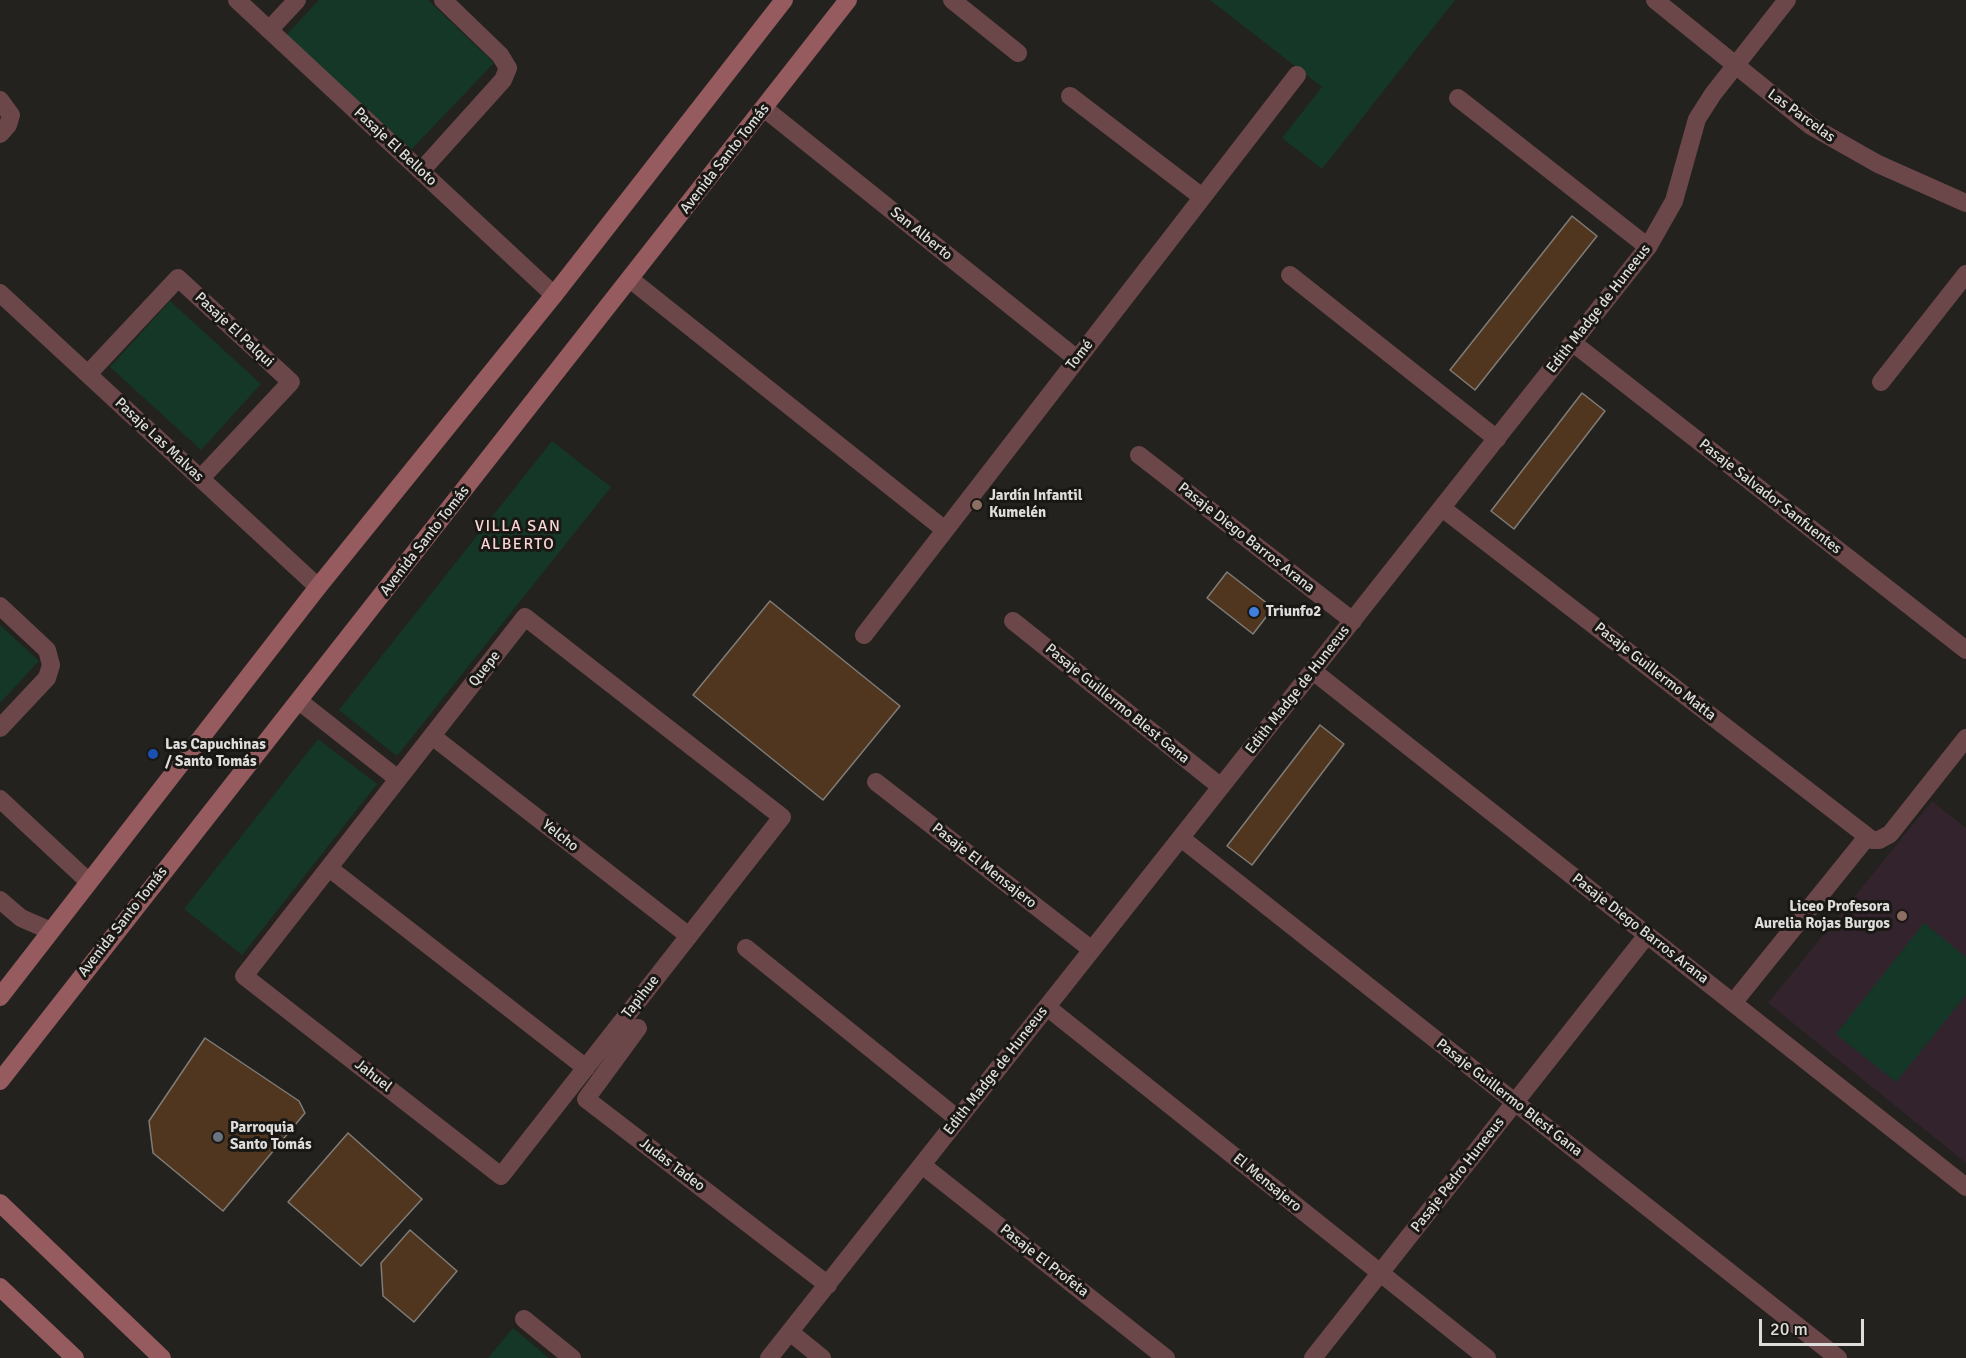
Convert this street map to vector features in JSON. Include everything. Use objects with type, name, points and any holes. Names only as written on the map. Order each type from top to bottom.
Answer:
[{"type":"main road","name":"Avenida Santo Tomás","points":[[0,1080],[765,109],[848,0]]},
{"type":"main road","points":[[0,997],[318,587],[554,295],[781,1]]},
{"type":"main road","points":[[0,1203],[162,1358]]},
{"type":"main road","points":[[0,1287],[75,1358]]},
{"type":"street","name":"Pasaje El Belloto","points":[[237,0],[554,295]]},
{"type":"street","points":[[269,30],[297,0]]},
{"type":"street","points":[[421,171],[503,80],[508,68],[500,55],[443,0]]},
{"type":"street","points":[[952,0],[1018,53]]},
{"type":"street","name":"Las Parcelas","points":[[1655,0],[1734,67],[1837,143],[1964,198]]},
{"type":"street","name":"Edith Madge de Huneeus","points":[[769,1358],[1648,248],[1674,201],[1697,119],[1734,67],[1787,0]]},
{"type":"street","name":"Tomé","points":[[864,635],[1297,75]]},
{"type":"street","points":[[1070,96],[1202,197]]},
{"type":"street","points":[[1458,98],[1648,248]]},
{"type":"street","points":[[0,100],[11,115],[8,125],[0,134]]},
{"type":"street","name":"San Alberto","points":[[765,109],[1077,359]]},
{"type":"street","points":[[1881,382],[1966,274]]},
{"type":"street","points":[[1290,275],[1497,439]]},
{"type":"street","name":"Pasaje El Palqui","points":[[88,374],[178,278],[291,382],[201,478]]},
{"type":"street","points":[[630,279],[945,530]]},
{"type":"street","name":"Pasaje Las Malvas","points":[[0,292],[318,587]]},
{"type":"street","name":"Pasaje Salvador Sanfuentes","points":[[1573,343],[1966,651]]},
{"type":"street","name":"Pasaje Diego Barros Arana","points":[[1139,455],[1353,621]]},
{"type":"street","name":"Pasaje Guillermo Matta","points":[[1442,508],[1867,837]]},
{"type":"street","points":[[0,606],[47,650],[51,664],[46,678],[0,728]]},
{"type":"street","name":"Quepe","points":[[244,976],[525,617],[782,817]]},
{"type":"street","name":"Pasaje Guillermo Blest Gana","points":[[1013,621],[1221,788]]},
{"type":"street","name":"Pasaje Diego Barros Arana","points":[[1313,671],[1966,1187]]},
{"type":"street","points":[[299,701],[398,779]]},
{"type":"street","name":"Yelcho","points":[[432,736],[688,936]]},
{"type":"street","points":[[1733,1003],[1867,837],[1879,840],[1890,834],[1966,738]]},
{"type":"street","name":"Pasaje El Mensajero","points":[[876,782],[1092,950]]},
{"type":"street","points":[[0,799],[89,882]]},
{"type":"street","name":"Tapihue","points":[[501,1176],[782,817]]},
{"type":"street","name":"Pasaje Guillermo Blest Gana","points":[[1181,838],[1838,1358]]},
{"type":"street","points":[[329,868],[585,1068]]},
{"type":"street","points":[[0,900],[21,918],[51,931]]},
{"type":"street","name":"Pasaje Pedro Huneeus","points":[[1313,1358],[1647,935]]},
{"type":"street","points":[[746,948],[958,1119]]},
{"type":"street","name":"Jahuel","points":[[244,976],[501,1176]]},
{"type":"street","name":"El Mensajero","points":[[1047,1007],[1487,1358]]},
{"type":"street","name":"Judas Tadeo","points":[[638,1028],[586,1099],[828,1285]]},
{"type":"street","name":"Pasaje El Profeta","points":[[922,1165],[1166,1358]]},
{"type":"street","points":[[524,1319],[572,1358]]},
{"type":"street","points":[[790,1332],[822,1358]]},
{"type":"shaded area","name":"Liceo Profesora Aurelia Rojas Burgos","points":[[1932,801],[1966,828],[1966,1163],[1768,1003]]},
{"type":"green space","points":[[319,0],[428,0],[494,63],[409,152],[286,35]]},
{"type":"green space","points":[[1210,0],[1455,0],[1322,169],[1282,138],[1322,87]]},
{"type":"green space","points":[[170,301],[261,384],[201,450],[110,367]]},
{"type":"green space","points":[[552,441],[611,487],[397,756],[339,710]]},
{"type":"green space","points":[[0,625],[39,661],[0,703]]},
{"type":"green space","points":[[318,739],[377,784],[242,955],[184,909]]},
{"type":"green space","points":[[1924,923],[1966,957],[1966,995],[1896,1082],[1836,1034]]},
{"type":"green space","points":[[513,1328],[549,1358],[488,1358]]},
{"type":"building","points":[[1572,216],[1597,236],[1475,390],[1450,370]]},
{"type":"building","points":[[1582,393],[1605,411],[1514,529],[1491,511]]},
{"type":"building","points":[[1227,572],[1273,608],[1253,634],[1207,598]]},
{"type":"building","points":[[770,601],[900,706],[823,800],[693,695]]},
{"type":"building","points":[[1320,725],[1344,744],[1252,865],[1227,846]]},
{"type":"building","name":"Parroquia Santo Tomás","points":[[205,1038],[299,1101],[305,1113],[223,1211],[153,1153],[149,1121]]},
{"type":"building","points":[[348,1133],[422,1199],[361,1266],[288,1202]]},
{"type":"building","points":[[410,1230],[457,1271],[414,1322],[383,1296],[381,1263]]},
{"type":"place","name":"Jardín Infantil Kumelén","points":[[977,505]]},
{"type":"place","name":"Triunfo2","points":[[1254,612]]},
{"type":"place","name":"Las Capuchinas / Santo Tomás","points":[[153,754]]},
{"type":"place","name":"Liceo Profesora Aurelia Rojas Burgos","points":[[1902,916]]},
{"type":"place","name":"Parroquia Santo Tomás","points":[[218,1137]]},
{"type":"district","name":"VILLA SAN ALBERTO","points":[[518,536]]}]
